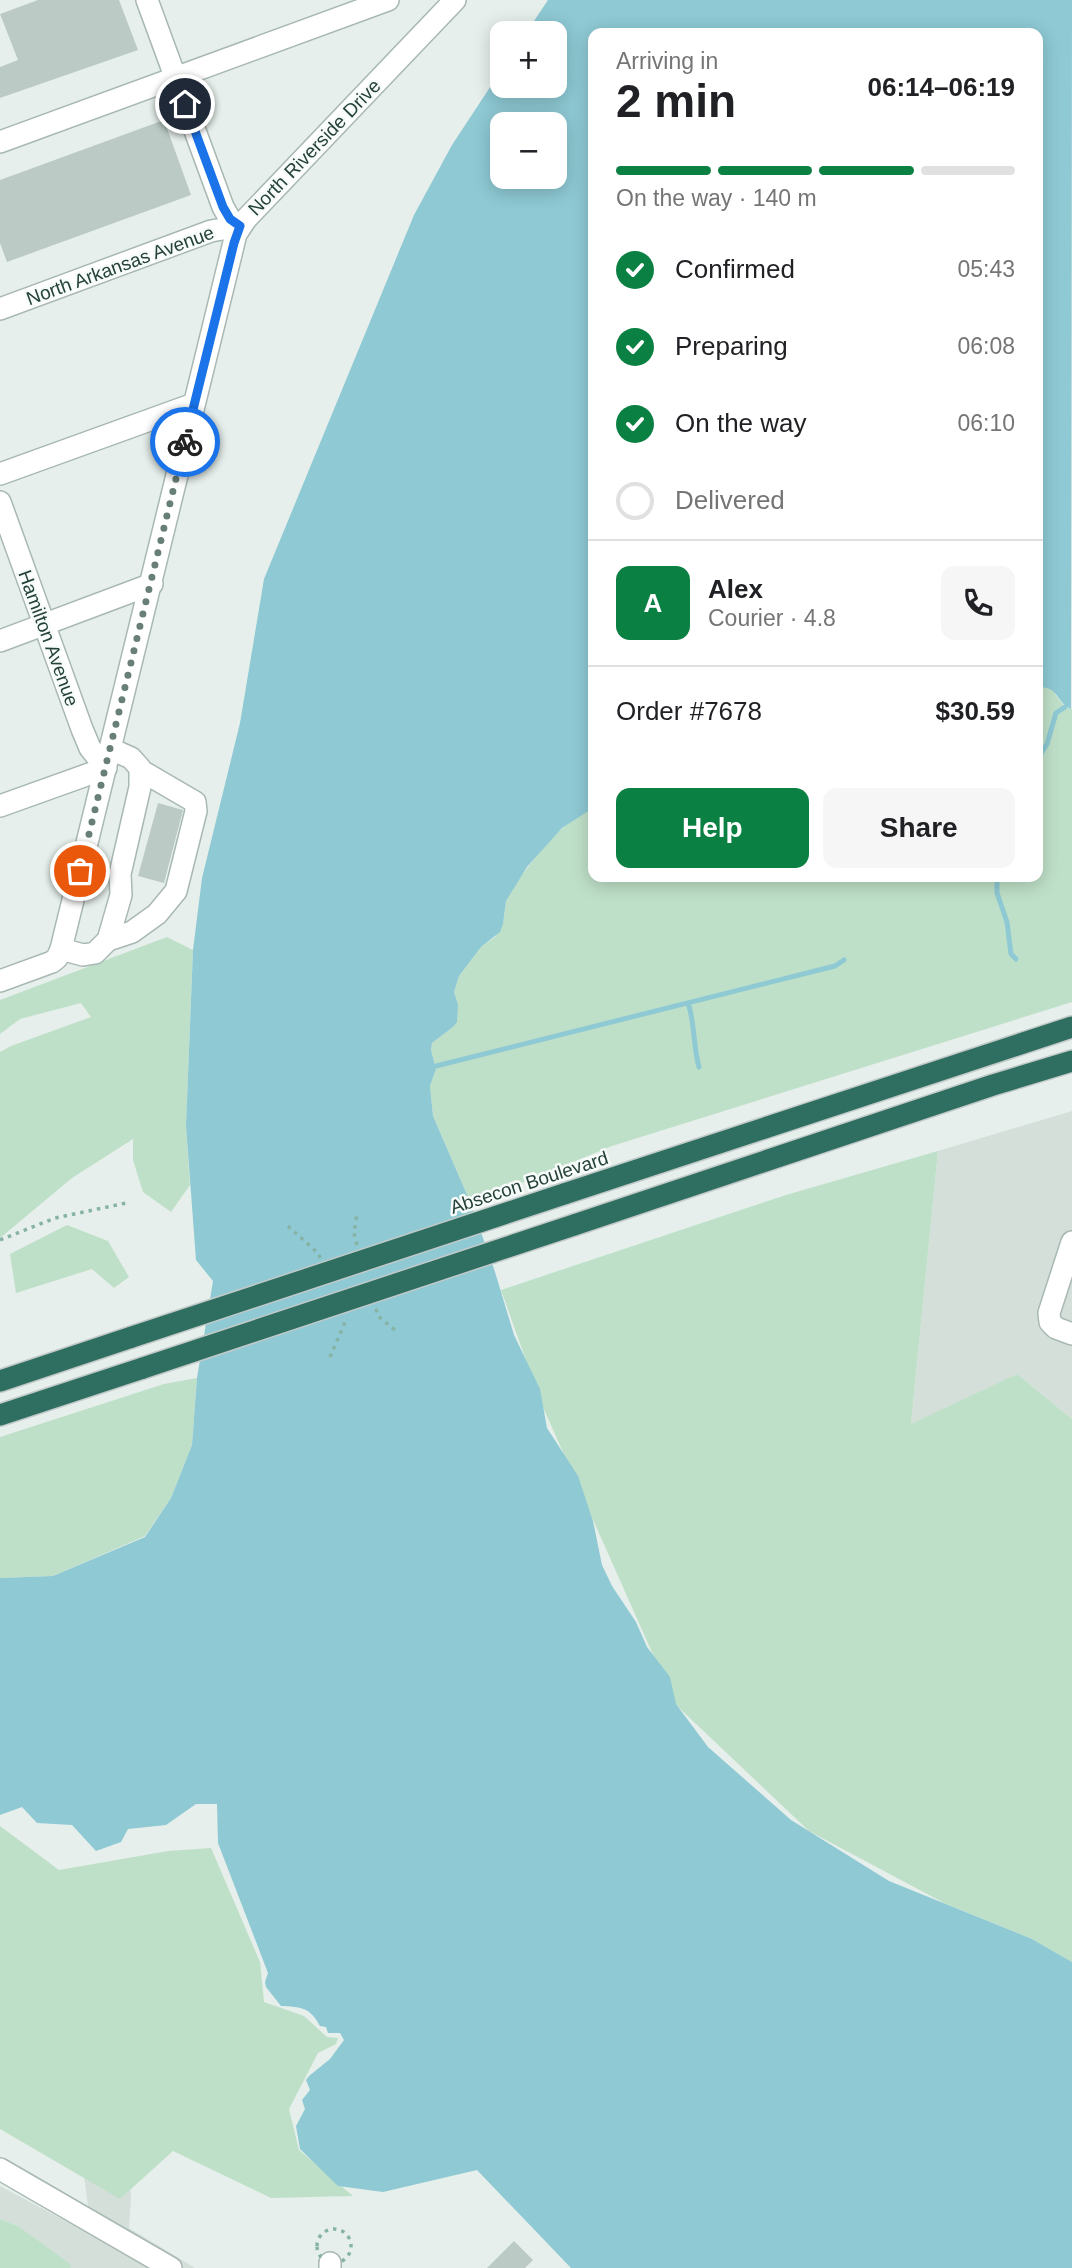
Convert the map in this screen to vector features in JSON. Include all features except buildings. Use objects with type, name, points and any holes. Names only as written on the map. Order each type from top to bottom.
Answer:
[{"type":"highway","name":"Absecon Boulevard","points":[[0,1381],[1072,1027]]},
{"type":"highway","points":[[0,1415],[1072,1061]]},
{"type":"highway","points":[[1037,1071],[1072,1068]]},
{"type":"street","points":[[147,0],[223,207],[230,219],[240,226]]},
{"type":"street","points":[[0,142],[387,0]]},
{"type":"street","name":"North Riverside Drive","points":[[61,949],[240,226],[455,0]]},
{"type":"street","name":"North Arkansas Avenue","points":[[0,309],[211,231],[240,226]]},
{"type":"street","points":[[0,474],[194,404]]},
{"type":"street","name":"Hamilton Avenue","points":[[0,502],[90,748],[108,758]]},
{"type":"street","points":[[0,641],[152,584]]},
{"type":"street","points":[[0,806],[108,758],[131,758],[140,770],[194,802],[197,811],[176,891],[157,914],[132,932],[108,940],[95,953],[83,955],[61,949],[57,958],[46,964],[0,981]]},
{"type":"street","points":[[108,940],[121,895],[120,874],[140,787],[140,770]]},
{"type":"street","points":[[1072,1242],[1049,1313],[1050,1322],[1056,1328],[1072,1334]]},
{"type":"street","points":[[0,2169],[171,2268]]},
{"type":"path","points":[[0,1240],[54,1218],[126,1203]]},
{"type":"shaded area","points":[[1072,1111],[1072,1419],[1017,1374],[911,1425],[938,1151]]},
{"type":"shaded area","points":[[48,1911],[113,1913],[131,2198],[129,2228],[195,2268],[36,2268],[18,2226],[0,2219],[0,2186],[92,2235]]},
{"type":"green space","points":[[1043,687],[1051,689],[1066,708],[1072,709],[1072,1002],[612,1146],[471,1204],[433,1116],[430,1086],[436,1069],[432,1043],[453,1027],[458,1004],[454,992],[459,976],[481,947],[495,937],[503,924],[506,901],[516,882],[551,838],[588,811],[588,882],[1043,882]]},
{"type":"green space","points":[[167,937],[193,950],[186,1126],[190,1185],[171,1212],[143,1192],[133,1160],[133,1139],[72,1178],[0,1238],[0,1052],[91,1017],[81,1003],[20,1019],[0,1034],[0,1000]]},
{"type":"green space","points":[[938,1151],[911,1424],[1017,1374],[1072,1419],[1072,1962],[1032,1939],[944,1903],[809,1831],[675,1704],[542,1405],[501,1290],[786,1195]]},
{"type":"green space","points":[[67,1225],[108,1241],[129,1277],[114,1288],[92,1269],[16,1293],[10,1254]]},
{"type":"green space","points":[[197,1378],[192,1445],[171,1498],[145,1536],[53,1576],[0,1578],[0,1437],[164,1384]]},
{"type":"green space","points":[[0,1826],[59,1870],[168,1851],[211,1848],[260,1962],[264,2002],[304,2016],[327,2037],[338,2038],[336,2044],[318,2053],[289,2109],[299,2150],[353,2196],[271,2198],[173,2151],[120,2199],[0,2129]]},
{"type":"green space","points":[[0,2219],[18,2226],[69,2263],[71,2268],[0,2268]]},
{"type":"water","points":[[548,0],[1072,0],[1071,709],[1053,691],[1043,688],[1043,28],[588,28],[588,811],[562,828],[527,867],[506,901],[500,932],[481,947],[459,976],[454,992],[458,1004],[457,1022],[432,1043],[436,1069],[430,1086],[433,1116],[471,1204],[514,1335],[540,1389],[547,1428],[578,1476],[593,1521],[602,1565],[612,1586],[636,1622],[647,1647],[670,1677],[676,1704],[708,1747],[791,1820],[889,1881],[1032,1939],[1072,1962],[1072,2268],[571,2268],[477,2170],[383,2192],[338,2186],[300,2149],[296,2126],[305,2109],[302,2100],[310,2090],[306,2080],[330,2059],[344,2040],[340,2033],[328,2033],[326,2027],[320,2026],[304,2009],[281,2006],[266,1987],[268,1973],[218,1843],[217,1804],[196,1804],[166,1825],[128,1829],[121,1842],[96,1851],[72,1825],[37,1823],[22,1807],[0,1815],[0,1578],[53,1576],[145,1537],[171,1498],[192,1445],[197,1378],[213,1281],[196,1260],[186,1126],[193,950],[202,878],[240,723],[264,579],[414,215],[452,145],[490,87],[490,98],[567,98],[567,21],[534,21]]},
{"type":"waterway","points":[[1043,750],[1056,713],[1065,707]]},
{"type":"waterway","points":[[997,882],[997,893],[1007,922],[1011,954],[1016,959]]},
{"type":"waterway","points":[[436,1066],[835,966],[844,960]]},
{"type":"waterway","points":[[688,1003],[699,1067]]},
{"type":"way so far","points":[[80,871],[185,442]]},
{"type":"route","points":[[185,104],[223,207],[230,219],[240,226],[185,442]]}]
